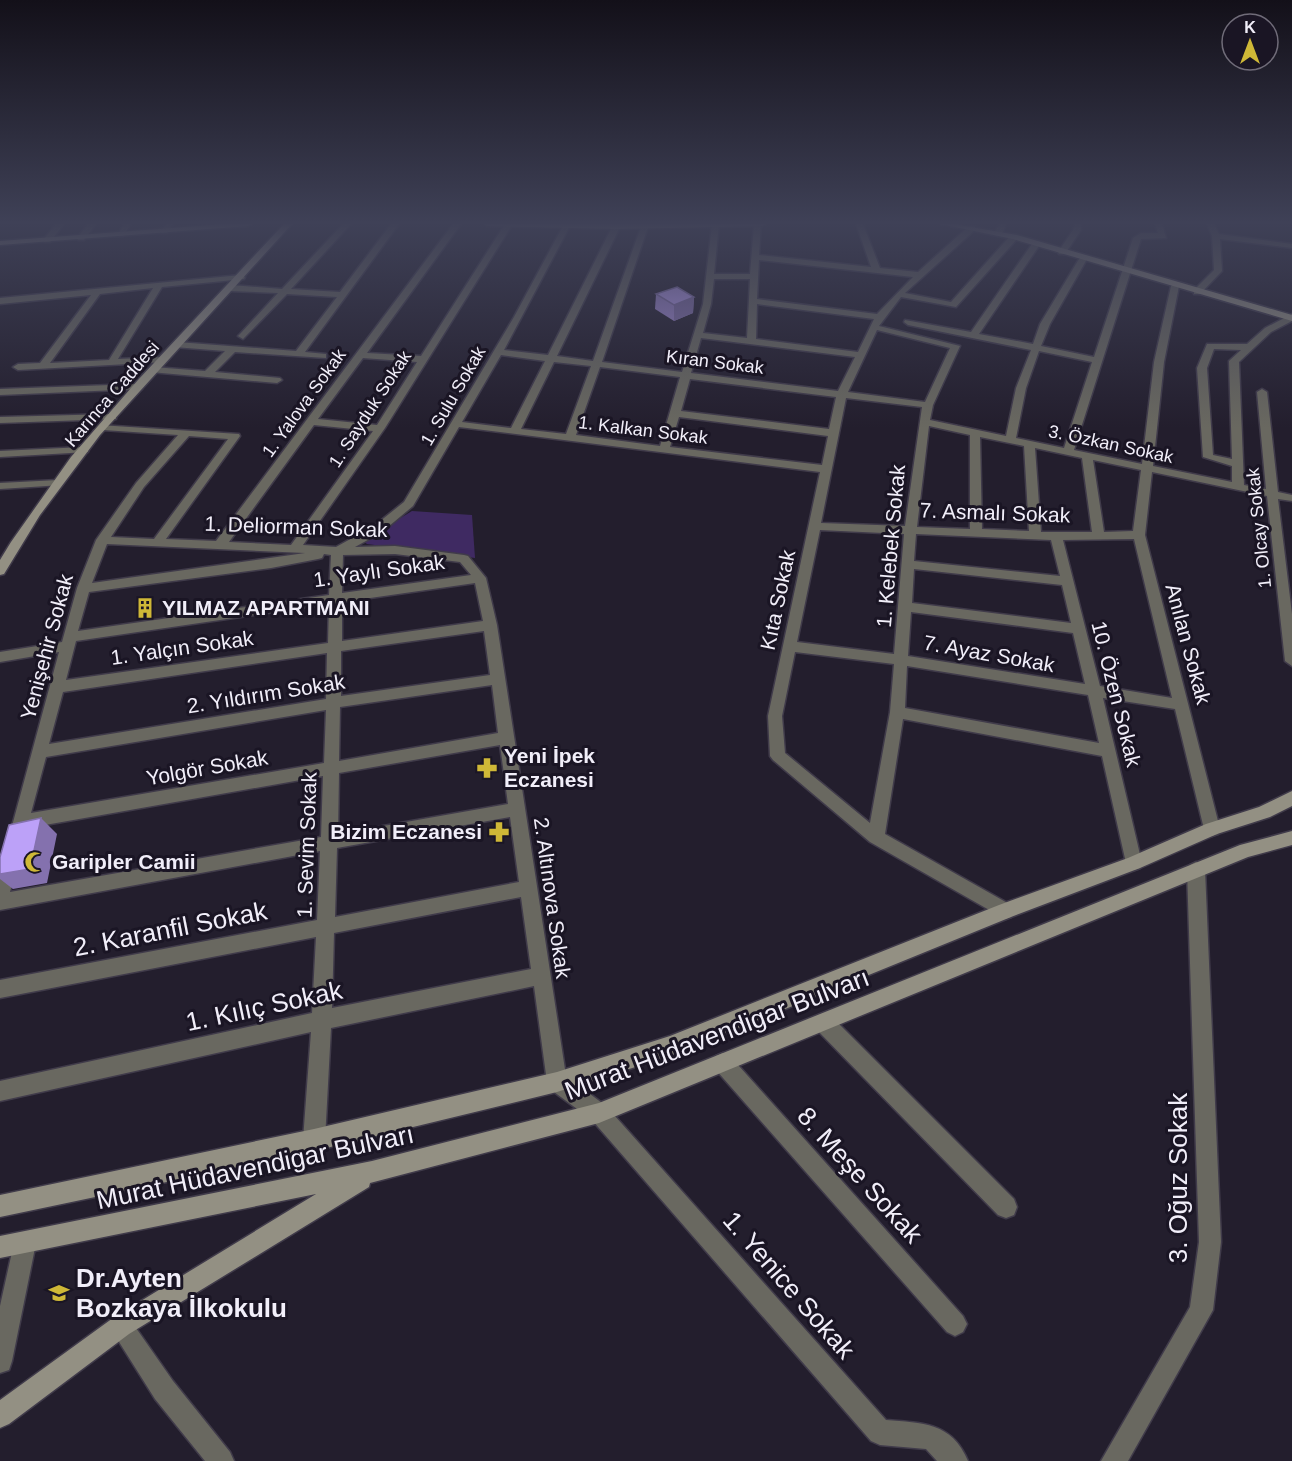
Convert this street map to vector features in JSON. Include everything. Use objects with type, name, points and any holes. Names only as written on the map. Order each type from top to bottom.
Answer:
[{"type":"main road","name":"Karınca Caddesi","points":[[0,572],[21,534],[84,450],[162,360],[226,292]]},
{"type":"main road","points":[[1198,292],[1292,318]]},
{"type":"main road","name":"Murat Hüdavendigar Bulvarı","points":[[0,1206],[314,1140],[557,1082],[670,1046],[1005,911],[1134,863],[1212,828],[1264,812],[1292,798]]},
{"type":"main road","name":"Murat Hüdavendigar Bulvarı","points":[[0,1247],[372,1172],[600,1113],[1246,850],[1292,838]]},
{"type":"main road","points":[[0,1415],[122,1326],[372,1172]]},
{"type":"street","points":[[0,301],[95,292]]},
{"type":"street","points":[[43,365],[97,292]]},
{"type":"street","points":[[112,362],[155,292]]},
{"type":"street","points":[[243,336],[281,292]]},
{"type":"street","points":[[300,292],[344,295]]},
{"type":"street","points":[[299,354],[346,292]]},
{"type":"street","name":"1. Yalova Sokak","points":[[220,545],[408,292]]},
{"type":"street","name":"1. Sayduk Sokak","points":[[295,548],[380,428],[465,292]]},
{"type":"street","name":"1. Sulu Sokak","points":[[337,551],[378,529],[409,504],[498,352],[530,292]]},
{"type":"street","points":[[515,431],[584,292]]},
{"type":"street","points":[[570,438],[622,292]]},
{"type":"street","points":[[664,449],[707,304],[708,292]]},
{"type":"street","points":[[751,341],[755,292]]},
{"type":"street","points":[[900,333],[917,311],[953,305],[965,292]]},
{"type":"street","points":[[974,335],[1003,292]]},
{"type":"street","points":[[1010,440],[1021,388],[1045,324],[1064,292]]},
{"type":"street","points":[[1068,452],[1096,360],[1121,292]]},
{"type":"street","name":"Anılan Sokak","points":[[1174,292],[1159,362],[1139,535],[1212,828]]},
{"type":"street","points":[[899,294],[917,311],[974,335],[1096,360]]},
{"type":"street","name":"Kıta Sokak","points":[[899,294],[877,322],[842,394],[775,716],[778,756],[876,837],[1005,911]]},
{"type":"street","name":"1. Kelebek Sokak","points":[[754,301],[877,322],[900,333],[955,345],[928,405],[924,422],[910,529],[897,712],[876,837]]},
{"type":"street","points":[[1238,487],[1234,361],[1268,330],[1292,318]]},
{"type":"street","points":[[697,334],[860,355]]},
{"type":"street","points":[[177,345],[322,356]]},
{"type":"street","points":[[1237,464],[1208,457],[1202,368],[1210,345],[1249,347]]},
{"type":"street","points":[[208,374],[233,349]]},
{"type":"street","name":"Kıran Sokak","points":[[498,352],[928,405]]},
{"type":"street","points":[[361,355],[422,359]]},
{"type":"street","points":[[18,367],[162,360]]},
{"type":"street","points":[[153,370],[277,380]]},
{"type":"street","points":[[0,392],[138,387]]},
{"type":"street","name":"1. Olcay Sokak","points":[[1262,392],[1281,582],[1292,661]]},
{"type":"street","points":[[675,413],[833,433]]},
{"type":"street","points":[[0,420],[112,417]]},
{"type":"street","points":[[311,422],[380,428]]},
{"type":"street","name":"3. Özkan Sokak","points":[[924,422],[1292,498]]},
{"type":"street","name":"1. Kalkan Sokak","points":[[456,424],[825,469]]},
{"type":"street","points":[[104,427],[235,436],[158,542]]},
{"type":"street","name":"Yenişehir Sokak","points":[[1,894],[83,588],[102,540],[140,485],[186,433]]},
{"type":"street","points":[[975,433],[976,532]]},
{"type":"street","points":[[1029,444],[1035,535]]},
{"type":"street","points":[[0,454],[84,450]]},
{"type":"street","points":[[1087,456],[1098,535]]},
{"type":"street","points":[[0,486],[58,483]]},
{"type":"street","name":"7. Asmalı Sokak","points":[[813,526],[1056,536],[1139,535]]},
{"type":"street","name":"10. Özen Sokak","points":[[1056,536],[1134,863]]},
{"type":"street","name":"1. Deliorman Sokak","points":[[102,540],[337,551],[395,550],[437,554],[464,559],[480,578]]},
{"type":"street","points":[[83,588],[272,564],[337,551]]},
{"type":"street","name":"1. Sevim Sokak","points":[[314,1140],[327,924],[337,551]]},
{"type":"street","points":[[908,564],[1066,581]]},
{"type":"street","name":"1. Yaylı Sokak","points":[[0,657],[69,641],[335,598],[480,578]]},
{"type":"street","name":"2. Altınova Sokak","points":[[480,578],[499,679],[557,1082]]},
{"type":"street","points":[[905,607],[1078,629]]},
{"type":"street","name":"1. Yalçın Sokak","points":[[57,687],[490,625]]},
{"type":"street","name":"7. Ayaz Sokak","points":[[788,646],[901,660],[1095,693],[1183,705]]},
{"type":"street","name":"2. Yıldırım Sokak","points":[[40,752],[499,679]]},
{"type":"street","points":[[897,712],[1109,751]]},
{"type":"street","name":"Yolgör Sokak","points":[[21,822],[506,738]]},
{"type":"street","points":[[1,894],[330,842],[516,809]]},
{"type":"street","name":"3. Oğuz Sokak","points":[[1114,1461],[1201,1310],[1210,1242],[1196,870]]},
{"type":"street","name":"2. Karanfil Sokak","points":[[0,989],[327,924],[528,888]]},
{"type":"street","name":"1. Kılıç Sokak","points":[[0,1091],[322,1020],[540,976]]},
{"type":"street","points":[[824,1023],[1006,1207]]},
{"type":"street","name":"8. Meşe Sokak","points":[[723,1063],[955,1324]]},
{"type":"street","name":"1. Yenice Sokak","points":[[557,1082],[600,1113],[880,1432],[932,1437],[955,1461]]},
{"type":"street","points":[[0,1361],[25,1243]]},
{"type":"street","points":[[122,1326],[164,1390],[221,1461]]},
{"type":"shaded area","points":[[412,511],[472,515],[475,558],[367,544],[363,541]]},
{"type":"building","points":[[686,292],[694,297],[674,305],[656,294]]},
{"type":"building","points":[[41,818],[30,869],[0,874],[0,857],[9,825]]},
{"type":"place","name":"YILMAZ APARTMANI","points":[[145,608]]},
{"type":"place","name":"Yeni İpek Eczanesi","points":[[487,768]]},
{"type":"place","name":"Bizim Eczanesi","points":[[499,832]]},
{"type":"place","name":"Garipler Camii","points":[[35,862]]},
{"type":"place","name":"Dr.Ayten Bozkaya İlkokulu","points":[[59,1293]]}]
